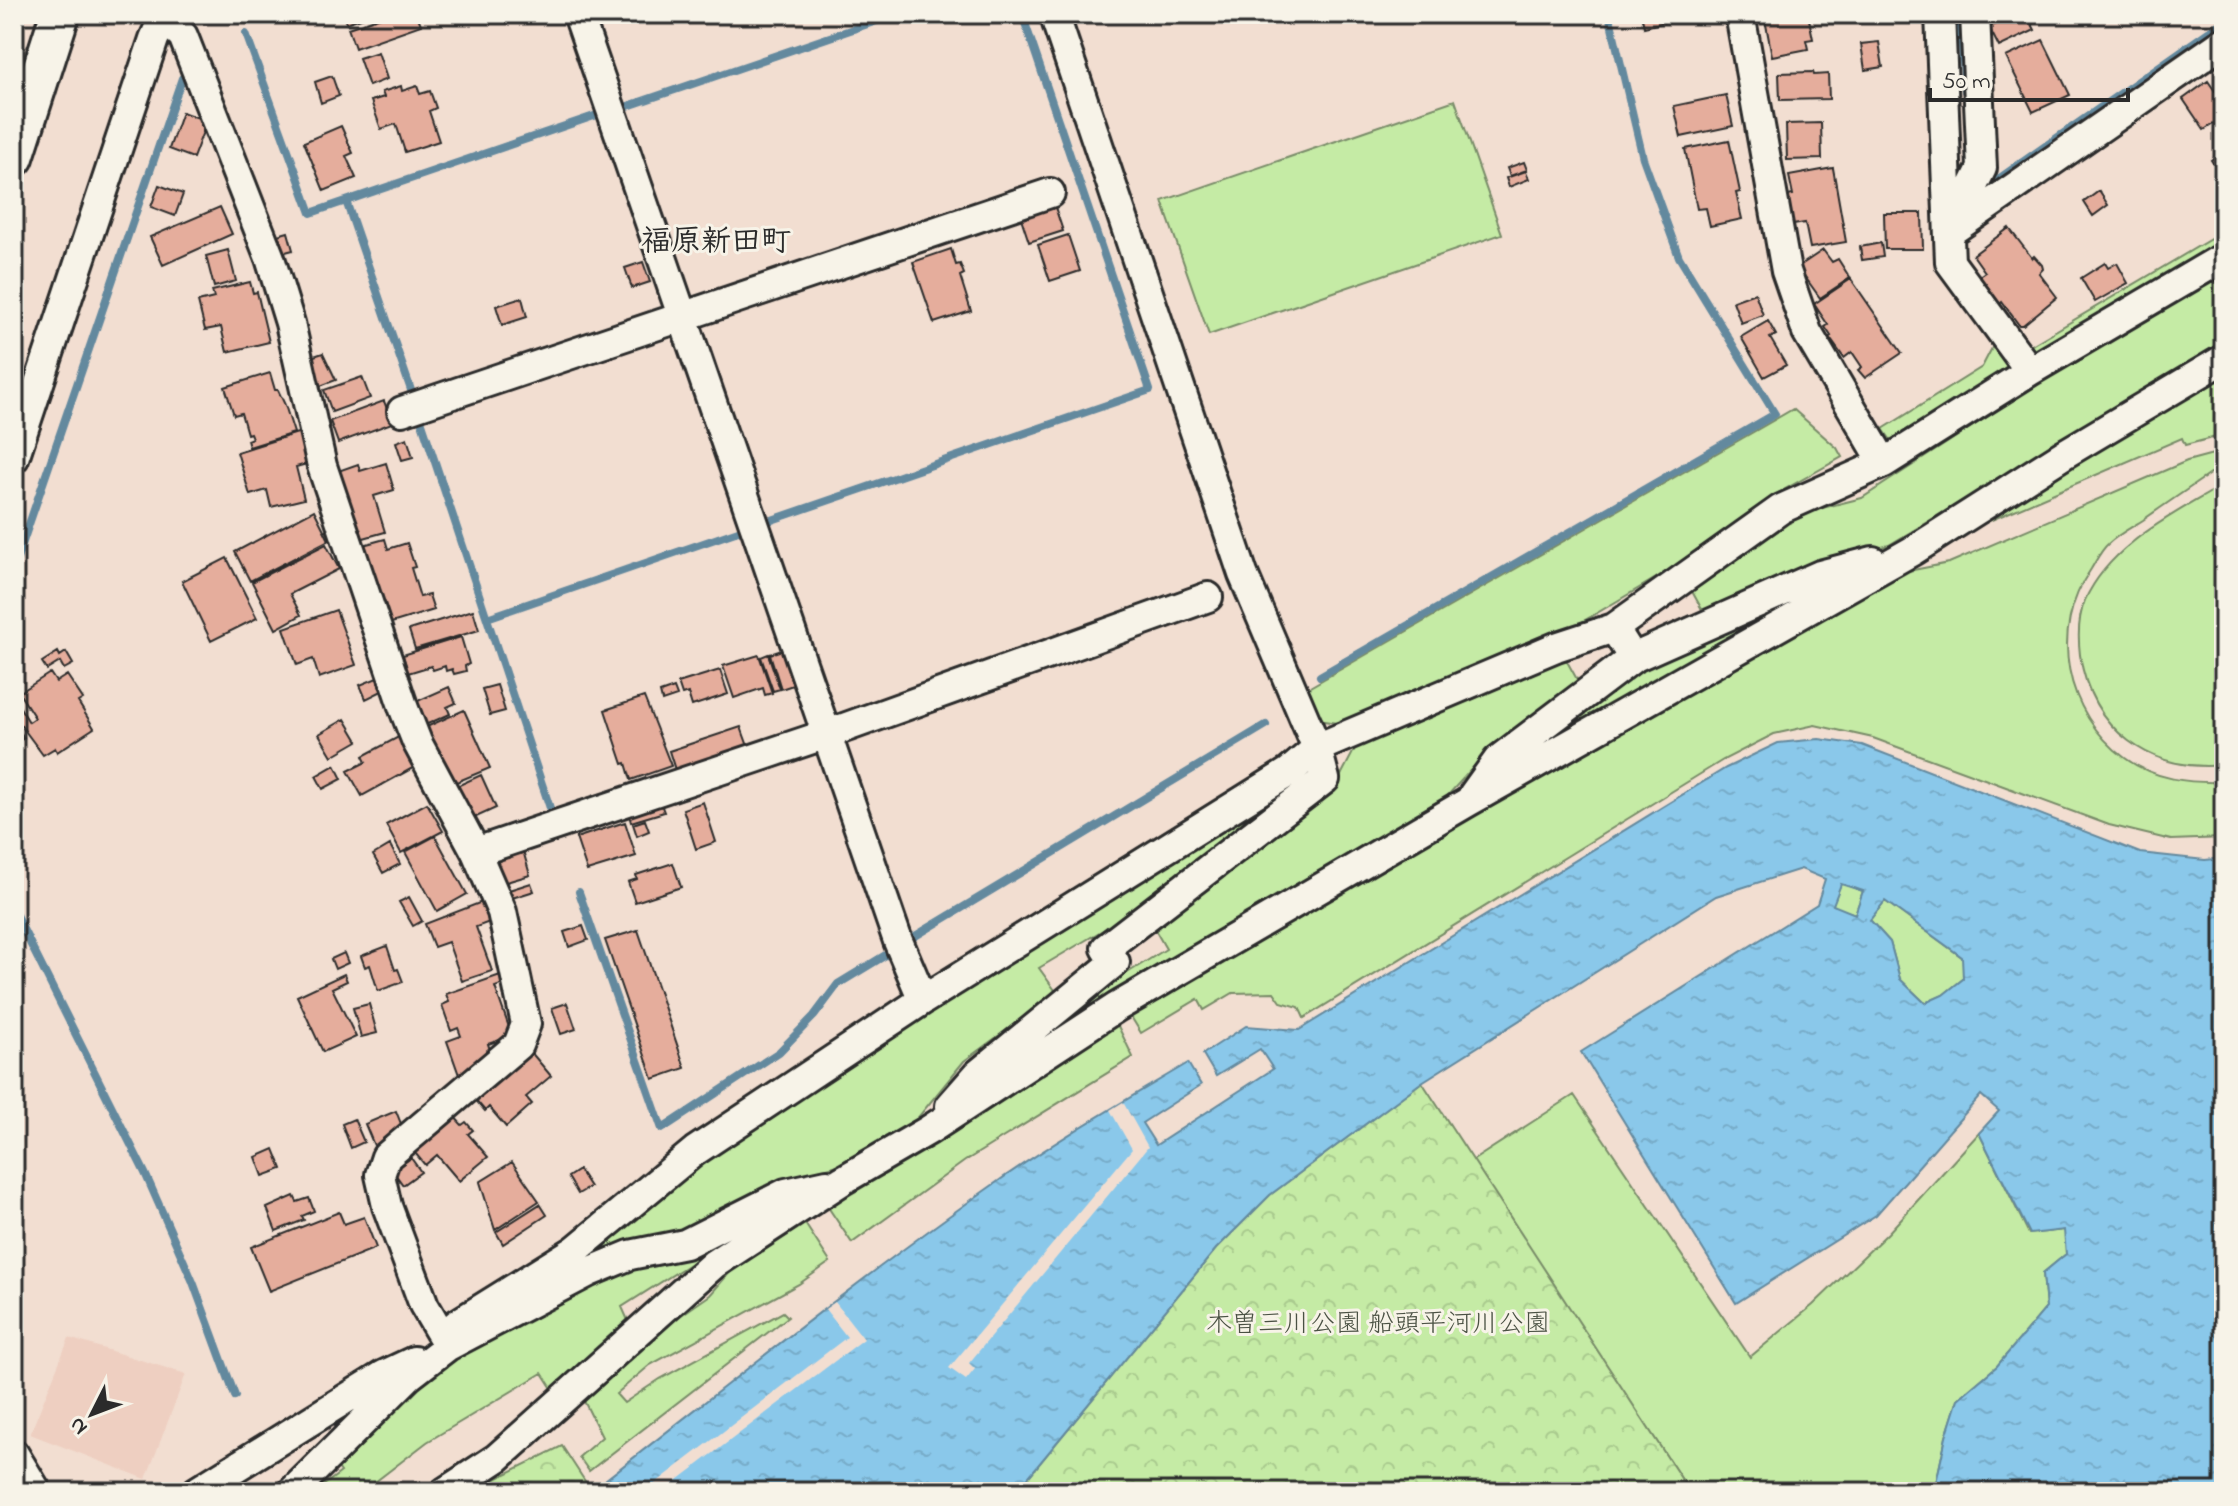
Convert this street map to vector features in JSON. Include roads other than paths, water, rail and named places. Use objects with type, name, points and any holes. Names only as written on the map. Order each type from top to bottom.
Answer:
[{"type":"main road","points":[[14,157],[60,14]]},
{"type":"street","points":[[578,14],[898,941],[923,1000]]},
{"type":"street","points":[[929,1130],[978,1074],[1115,962],[1106,948],[1325,779],[1317,748],[1243,574],[1054,14]]},
{"type":"street","points":[[1740,14],[1786,271],[1807,332],[1884,463]]},
{"type":"street","points":[[1940,14],[1950,262],[2030,371]]},
{"type":"street","points":[[1950,232],[1982,168],[1975,14]]},
{"type":"street","points":[[14,458],[154,39],[169,15],[183,36],[270,258],[290,323],[322,466],[412,731],[476,852],[502,912],[526,1024],[518,1045],[386,1157],[380,1175],[387,1206],[424,1305],[448,1346]]},
{"type":"street","points":[[1950,232],[2224,42]]},
{"type":"street","points":[[402,411],[1050,193]]},
{"type":"street","points":[[292,1492],[409,1376],[448,1346],[457,1324],[574,1251],[695,1151],[923,1000],[1289,772],[1317,748],[1556,647],[1614,628],[1781,509],[1884,463],[2030,371],[2224,257]]},
{"type":"street","points":[[445,1492],[497,1458],[714,1264],[843,1180],[929,1130],[1117,1007],[1468,802],[1914,550],[2066,453],[2224,359]]},
{"type":"street","points":[[1468,802],[1498,760],[1633,658],[1820,575],[1914,550]]},
{"type":"street","points":[[476,852],[827,734],[1208,597]]},
{"type":"street","points":[[1614,628],[1633,658]]},
{"type":"street","points":[[196,1492],[384,1375],[448,1346],[589,1272],[630,1255],[685,1244],[786,1193],[843,1180]]},
{"type":"street","points":[[14,1454],[37,1492]]},
{"type":"water","points":[[1819,739],[1862,745],[2140,853],[2205,860],[2224,858],[2224,1492],[1934,1492],[1958,1399],[1997,1366],[2046,1308],[2043,1273],[2066,1254],[2064,1230],[2030,1234],[1979,1133],[1999,1111],[1981,1095],[1876,1215],[1736,1303],[1581,1052],[1817,904],[1825,879],[1801,869],[1716,896],[1422,1082],[1270,1195],[1216,1249],[1016,1492],[594,1492],[596,1487],[888,1261],[1061,1139],[1188,1063],[1201,1085],[1142,1123],[1156,1145],[1273,1069],[1260,1049],[1216,1076],[1203,1054],[1246,1026],[1299,1030],[1726,768],[1778,743]],"holes":[[[1841,884],[1863,891],[1855,914],[1833,905]],[[1885,901],[1962,957],[1963,979],[1943,995],[1925,1003],[1900,979],[1890,942],[1870,920]]]},
{"type":"waterway","points":[[628,106],[897,14]]},
{"type":"waterway","points":[[769,521],[1150,390],[1022,14]]},
{"type":"waterway","points":[[1320,676],[1775,414],[1679,257],[1643,158],[1609,14]]},
{"type":"waterway","points":[[1960,14],[1965,91]]},
{"type":"waterway","points":[[1994,182],[2224,21]]},
{"type":"waterway","points":[[246,34],[311,213],[597,115]]},
{"type":"waterway","points":[[14,568],[182,78]]},
{"type":"waterway","points":[[346,201],[412,393]]},
{"type":"waterway","points":[[420,417],[551,811]]},
{"type":"waterway","points":[[487,618],[744,529]]},
{"type":"waterway","points":[[907,941],[1266,725]]},
{"type":"waterway","points":[[579,892],[662,1129],[779,1052],[814,1016],[838,984],[889,953]]},
{"type":"waterway","points":[[14,911],[145,1173],[193,1282],[235,1396]]},
{"type":"district","name":"福原新田町","points":[[716,243]]},
{"type":"park label","name":"木曽三川公園 船頭平河川公園","points":[[1378,1325]]}]
